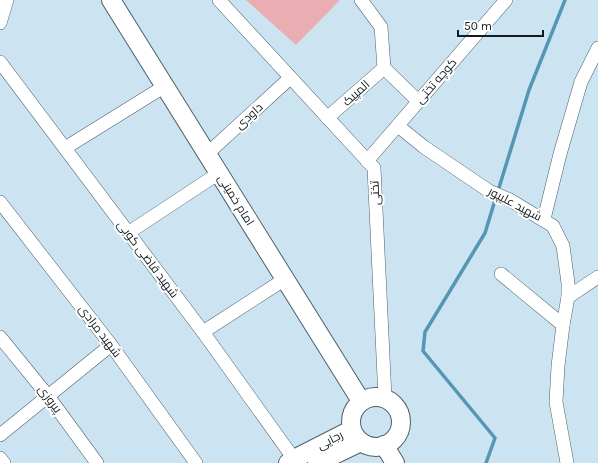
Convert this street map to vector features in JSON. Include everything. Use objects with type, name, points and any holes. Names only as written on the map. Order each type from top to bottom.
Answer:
[{"type":"main road","name":"امام خمینی","points":[[111,0],[361,401]]},
{"type":"main road","points":[[376,396],[385,398],[392,402],[398,409],[401,417],[401,426],[398,434],[392,441],[376,447],[368,446],[356,436],[350,422],[351,414],[355,406],[368,397],[376,396]]},
{"type":"main road","name":"رجایی","points":[[291,461],[356,436]]},
{"type":"main road","name":"رجایی","points":[[317,463],[356,436]]},
{"type":"main road","points":[[384,445],[395,463]]},
{"type":"street","points":[[0,23],[7,0]]},
{"type":"street","name":"تختی","points":[[219,0],[374,168],[385,398]]},
{"type":"street","points":[[361,0],[381,27],[384,68],[418,101]]},
{"type":"street","name":"کوچه تختی","points":[[367,161],[506,0]]},
{"type":"street","points":[[544,219],[560,154],[581,82],[598,48]]},
{"type":"street","name":"شهید قاضی کوبی","points":[[0,62],[202,332],[291,461]]},
{"type":"street","name":"المپیک","points":[[327,118],[384,68]]},
{"type":"street","name":"داودی","points":[[207,154],[290,78]]},
{"type":"street","points":[[65,148],[164,86]]},
{"type":"street","name":"شهید علیپور","points":[[398,126],[424,147],[489,192],[510,200],[544,219],[553,226],[563,246],[568,283],[568,296],[558,366],[556,402],[567,463]]},
{"type":"street","points":[[128,233],[219,173]]},
{"type":"street","name":"شهید مرادی","points":[[0,202],[111,345],[196,463]]},
{"type":"street","points":[[501,274],[563,325]]},
{"type":"street","points":[[568,296],[598,277]]},
{"type":"street","points":[[202,332],[285,279]]},
{"type":"street","name":"پیروزی","points":[[0,337],[48,396],[97,463]]},
{"type":"street","points":[[0,434],[111,345]]},
{"type":"street","points":[[0,458],[4,463]]},
{"type":"shaded area","points":[[246,0],[340,0],[296,45]]},
{"type":"waterway","points":[[498,191],[529,90],[565,0]]},
{"type":"waterway","points":[[486,463],[495,438],[423,351],[425,332],[485,233],[496,197]]}]
